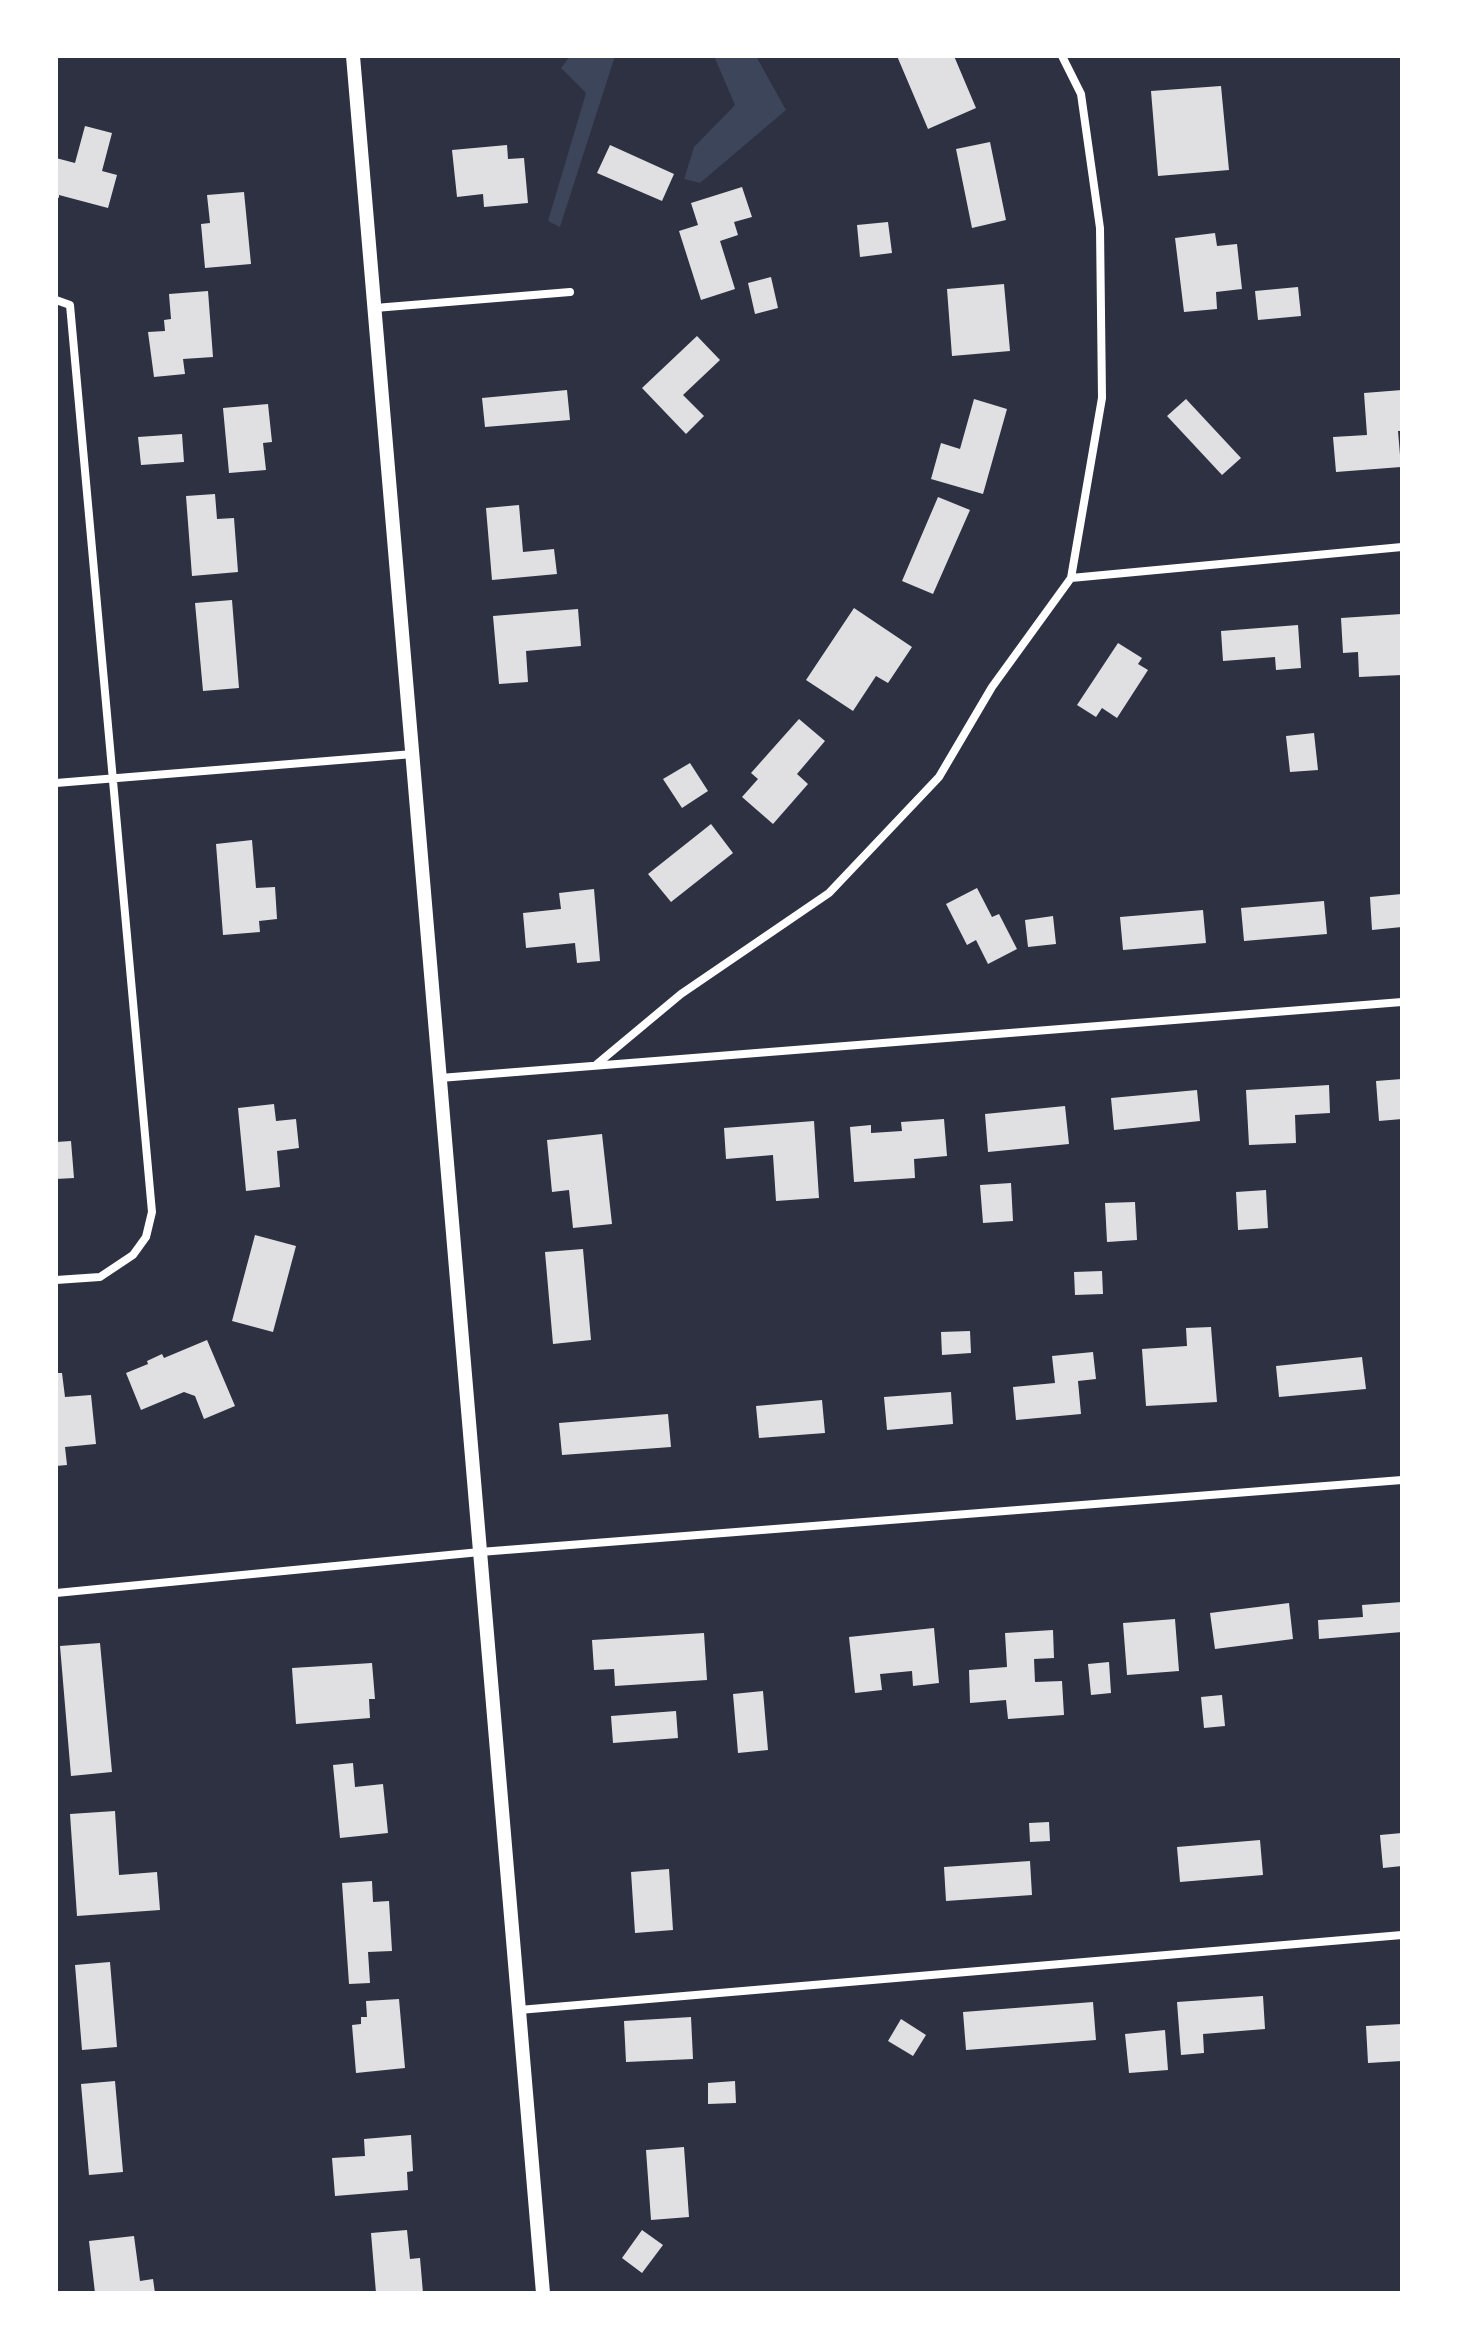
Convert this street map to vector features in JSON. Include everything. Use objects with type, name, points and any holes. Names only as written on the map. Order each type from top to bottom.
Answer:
[{"type":"street","points":[[353,56],[543,2293]]},
{"type":"street","points":[[597,1064],[681,994],[829,893],[939,777],[992,687],[1071,578],[1102,398],[1100,228],[1081,94],[1062,56]]},
{"type":"street","points":[[375,308],[570,292]]},
{"type":"street","points":[[56,300],[70,305],[152,1212],[146,1237],[133,1255],[100,1277],[56,1280]]},
{"type":"street","points":[[1071,578],[1402,547]]},
{"type":"street","points":[[56,783],[413,754]]},
{"type":"street","points":[[440,1078],[1402,1002]]},
{"type":"street","points":[[56,1593],[480,1552],[1402,1480]]},
{"type":"street","points":[[519,2010],[1402,1935]]},
{"type":"shaded area","points":[[570,56],[615,56],[560,227],[548,221],[586,93],[561,68]]},
{"type":"shaded area","points":[[714,56],[756,56],[786,110],[700,183],[684,179],[694,147],[735,105]]},
{"type":"building","points":[[897,56],[954,56],[976,108],[928,129]]},
{"type":"building","points":[[1221,86],[1229,170],[1158,176],[1151,91]]},
{"type":"building","points":[[85,126],[112,133],[102,171],[117,175],[108,208],[59,195],[59,198],[56,197],[56,158],[75,163]]},
{"type":"building","points":[[990,142],[1006,220],[972,228],[956,149]]},
{"type":"building","points":[[507,145],[508,159],[524,158],[528,203],[484,207],[483,194],[457,197],[452,150]]},
{"type":"building","points":[[610,145],[674,174],[662,201],[597,173]]},
{"type":"building","points":[[742,187],[752,217],[734,222],[738,235],[720,241],[735,289],[701,300],[679,231],[698,225],[691,203]]},
{"type":"building","points":[[244,192],[251,264],[205,268],[201,224],[210,223],[207,195]]},
{"type":"building","points":[[888,222],[892,253],[860,257],[857,225]]},
{"type":"building","points":[[1215,233],[1217,246],[1237,244],[1242,289],[1216,292],[1217,309],[1184,312],[1175,238]]},
{"type":"building","points":[[771,277],[778,308],[755,314],[748,283]]},
{"type":"building","points":[[1004,284],[1010,351],[952,356],[947,289]]},
{"type":"building","points":[[1298,287],[1301,316],[1258,320],[1255,291]]},
{"type":"building","points":[[208,291],[213,357],[183,359],[185,374],[154,377],[148,332],[165,331],[164,320],[171,319],[169,294]]},
{"type":"building","points":[[697,336],[720,360],[683,395],[704,416],[686,434],[642,388]]},
{"type":"building","points":[[567,390],[570,420],[485,427],[482,398]]},
{"type":"building","points":[[1402,390],[1402,431],[1398,431],[1401,467],[1336,472],[1333,437],[1367,435],[1364,393]]},
{"type":"building","points":[[974,399],[1007,409],[983,494],[931,479],[941,443],[960,449]]},
{"type":"building","points":[[1186,399],[1241,458],[1222,475],[1167,416]]},
{"type":"building","points":[[268,404],[272,442],[263,443],[266,470],[229,473],[223,408]]},
{"type":"building","points":[[182,434],[184,462],[141,465],[138,437]]},
{"type":"building","points":[[215,494],[217,519],[234,518],[238,572],[192,576],[186,496]]},
{"type":"building","points":[[938,497],[970,510],[933,594],[902,581]]},
{"type":"building","points":[[519,505],[523,552],[554,549],[557,574],[492,580],[486,508]]},
{"type":"building","points":[[232,600],[239,688],[203,691],[195,603]]},
{"type":"building","points":[[854,608],[912,647],[888,683],[876,676],[853,711],[806,680]]},
{"type":"building","points":[[578,609],[581,646],[526,651],[528,682],[499,684],[493,616]]},
{"type":"building","points":[[1402,614],[1402,675],[1359,677],[1358,652],[1343,653],[1341,618]]},
{"type":"building","points":[[1298,625],[1301,668],[1276,670],[1275,657],[1223,661],[1221,631]]},
{"type":"building","points":[[1118,643],[1142,658],[1138,664],[1148,670],[1117,718],[1102,708],[1096,717],[1077,705]]},
{"type":"building","points":[[799,719],[825,741],[797,774],[808,784],[773,824],[742,797],[758,779],[751,773]]},
{"type":"building","points":[[1314,733],[1318,770],[1290,772],[1286,736]]},
{"type":"building","points":[[690,763],[708,791],[682,808],[663,779]]},
{"type":"building","points":[[711,824],[733,853],[671,902],[648,874]]},
{"type":"building","points":[[252,840],[256,888],[275,887],[277,919],[259,921],[260,932],[223,935],[216,844]]},
{"type":"building","points":[[977,888],[992,917],[999,914],[1017,949],[988,964],[976,940],[967,945],[946,904]]},
{"type":"building","points":[[594,889],[600,961],[577,963],[575,943],[526,948],[523,913],[561,909],[559,893]]},
{"type":"building","points":[[1402,894],[1402,927],[1372,930],[1370,897]]},
{"type":"building","points":[[1324,901],[1327,934],[1244,941],[1241,908]]},
{"type":"building","points":[[1203,910],[1206,943],[1123,950],[1120,917]]},
{"type":"building","points":[[1053,916],[1056,944],[1028,947],[1025,920]]},
{"type":"building","points":[[1402,1079],[1402,1119],[1379,1121],[1376,1081]]},
{"type":"building","points":[[1329,1085],[1330,1113],[1295,1115],[1296,1143],[1249,1145],[1246,1090]]},
{"type":"building","points":[[1197,1090],[1200,1121],[1114,1130],[1111,1098]]},
{"type":"building","points":[[274,1104],[276,1121],[296,1119],[299,1148],[277,1151],[280,1187],[246,1191],[238,1108]]},
{"type":"building","points":[[1065,1106],[1069,1144],[988,1152],[985,1114]]},
{"type":"building","points":[[944,1119],[947,1156],[914,1159],[915,1178],[854,1182],[850,1127],[871,1125],[871,1133],[902,1131],[901,1122]]},
{"type":"building","points":[[814,1121],[819,1198],[776,1201],[773,1155],[726,1159],[724,1128]]},
{"type":"building","points":[[602,1134],[612,1224],[573,1228],[569,1190],[552,1192],[547,1140]]},
{"type":"building","points":[[71,1141],[74,1178],[56,1179],[56,1142]]},
{"type":"building","points":[[1011,1183],[1013,1221],[983,1223],[980,1185]]},
{"type":"building","points":[[1266,1190],[1268,1228],[1238,1230],[1236,1192]]},
{"type":"building","points":[[1135,1202],[1137,1240],[1107,1242],[1105,1203]]},
{"type":"building","points":[[255,1235],[296,1246],[273,1332],[232,1321]]},
{"type":"building","points":[[583,1249],[591,1340],[553,1344],[545,1252]]},
{"type":"building","points":[[1102,1271],[1103,1294],[1075,1295],[1074,1272]]},
{"type":"building","points":[[1211,1327],[1217,1402],[1146,1406],[1142,1349],[1187,1346],[1186,1328]]},
{"type":"building","points":[[970,1331],[971,1353],[942,1355],[941,1332]]},
{"type":"building","points":[[207,1340],[235,1406],[204,1419],[195,1396],[184,1392],[141,1410],[126,1373],[162,1354],[164,1358]]},
{"type":"building","points":[[1093,1352],[1096,1379],[1078,1381],[1081,1414],[1016,1420],[1013,1387],[1055,1383],[1052,1356]]},
{"type":"building","points":[[1362,1357],[1366,1389],[1279,1397],[1276,1366]]},
{"type":"building","points":[[56,1373],[62,1373],[65,1397],[91,1395],[96,1444],[65,1447],[67,1465],[56,1466]]},
{"type":"building","points":[[951,1392],[953,1424],[887,1430],[884,1397]]},
{"type":"building","points":[[822,1400],[825,1433],[759,1438],[756,1406]]},
{"type":"building","points":[[668,1414],[671,1447],[562,1455],[559,1423]]},
{"type":"building","points":[[1402,1602],[1402,1632],[1319,1639],[1318,1620],[1363,1617],[1362,1605]]},
{"type":"building","points":[[1289,1603],[1293,1639],[1215,1649],[1210,1613]]},
{"type":"building","points":[[1175,1619],[1179,1671],[1127,1675],[1123,1623]]},
{"type":"building","points":[[934,1628],[939,1683],[913,1686],[912,1671],[880,1674],[882,1690],[855,1693],[849,1637]]},
{"type":"building","points":[[1053,1630],[1054,1658],[1034,1659],[1035,1682],[1062,1681],[1064,1715],[1008,1719],[1006,1700],[970,1703],[969,1670],[1007,1667],[1005,1633]]},
{"type":"building","points":[[704,1633],[707,1680],[615,1686],[614,1669],[594,1670],[592,1640]]},
{"type":"building","points":[[100,1643],[112,1772],[71,1776],[60,1646]]},
{"type":"building","points":[[1109,1662],[1111,1693],[1091,1695],[1088,1664]]},
{"type":"building","points":[[372,1663],[375,1699],[369,1699],[370,1718],[296,1724],[292,1668]]},
{"type":"building","points":[[763,1691],[768,1750],[738,1753],[733,1694]]},
{"type":"building","points":[[1222,1695],[1225,1726],[1204,1728],[1201,1697]]},
{"type":"building","points":[[676,1711],[678,1738],[613,1743],[611,1716]]},
{"type":"building","points":[[353,1763],[355,1787],[383,1784],[388,1833],[340,1838],[333,1765]]},
{"type":"building","points":[[115,1811],[119,1875],[157,1872],[160,1910],[77,1916],[70,1814]]},
{"type":"building","points":[[1049,1822],[1050,1841],[1030,1842],[1029,1823]]},
{"type":"building","points":[[1402,1833],[1402,1866],[1383,1868],[1380,1835]]},
{"type":"building","points":[[1260,1840],[1263,1875],[1180,1882],[1177,1847]]},
{"type":"building","points":[[1030,1861],[1032,1895],[946,1901],[944,1867]]},
{"type":"building","points":[[669,1869],[673,1930],[635,1933],[631,1872]]},
{"type":"building","points":[[372,1881],[373,1902],[389,1901],[392,1951],[368,1952],[370,1983],[349,1984],[342,1883]]},
{"type":"building","points":[[110,1962],[117,2047],[82,2050],[75,1965]]},
{"type":"building","points":[[1263,1996],[1265,2029],[1203,2034],[1204,2053],[1181,2055],[1177,2002]]},
{"type":"building","points":[[399,1999],[405,2068],[356,2073],[352,2025],[361,2024],[361,2017],[367,2017],[366,2001]]},
{"type":"building","points":[[1093,2002],[1096,2040],[966,2050],[963,2012]]},
{"type":"building","points":[[691,2017],[693,2059],[626,2062],[624,2021]]},
{"type":"building","points":[[901,2019],[926,2035],[913,2056],[888,2041]]},
{"type":"building","points":[[1402,2024],[1402,2061],[1368,2063],[1366,2026]]},
{"type":"building","points":[[1165,2030],[1168,2070],[1129,2073],[1125,2034]]},
{"type":"building","points":[[115,2081],[123,2172],[89,2175],[81,2084]]},
{"type":"building","points":[[735,2081],[736,2103],[708,2104],[708,2083]]},
{"type":"building","points":[[411,2135],[413,2171],[407,2172],[408,2190],[335,2196],[332,2158],[365,2156],[364,2139]]},
{"type":"building","points":[[684,2147],[689,2217],[651,2220],[646,2150]]},
{"type":"building","points":[[407,2230],[410,2259],[420,2258],[423,2293],[376,2293],[371,2233]]},
{"type":"building","points":[[642,2230],[663,2245],[642,2273],[622,2258]]},
{"type":"building","points":[[134,2236],[140,2281],[153,2279],[155,2293],[95,2293],[89,2241]]}]
